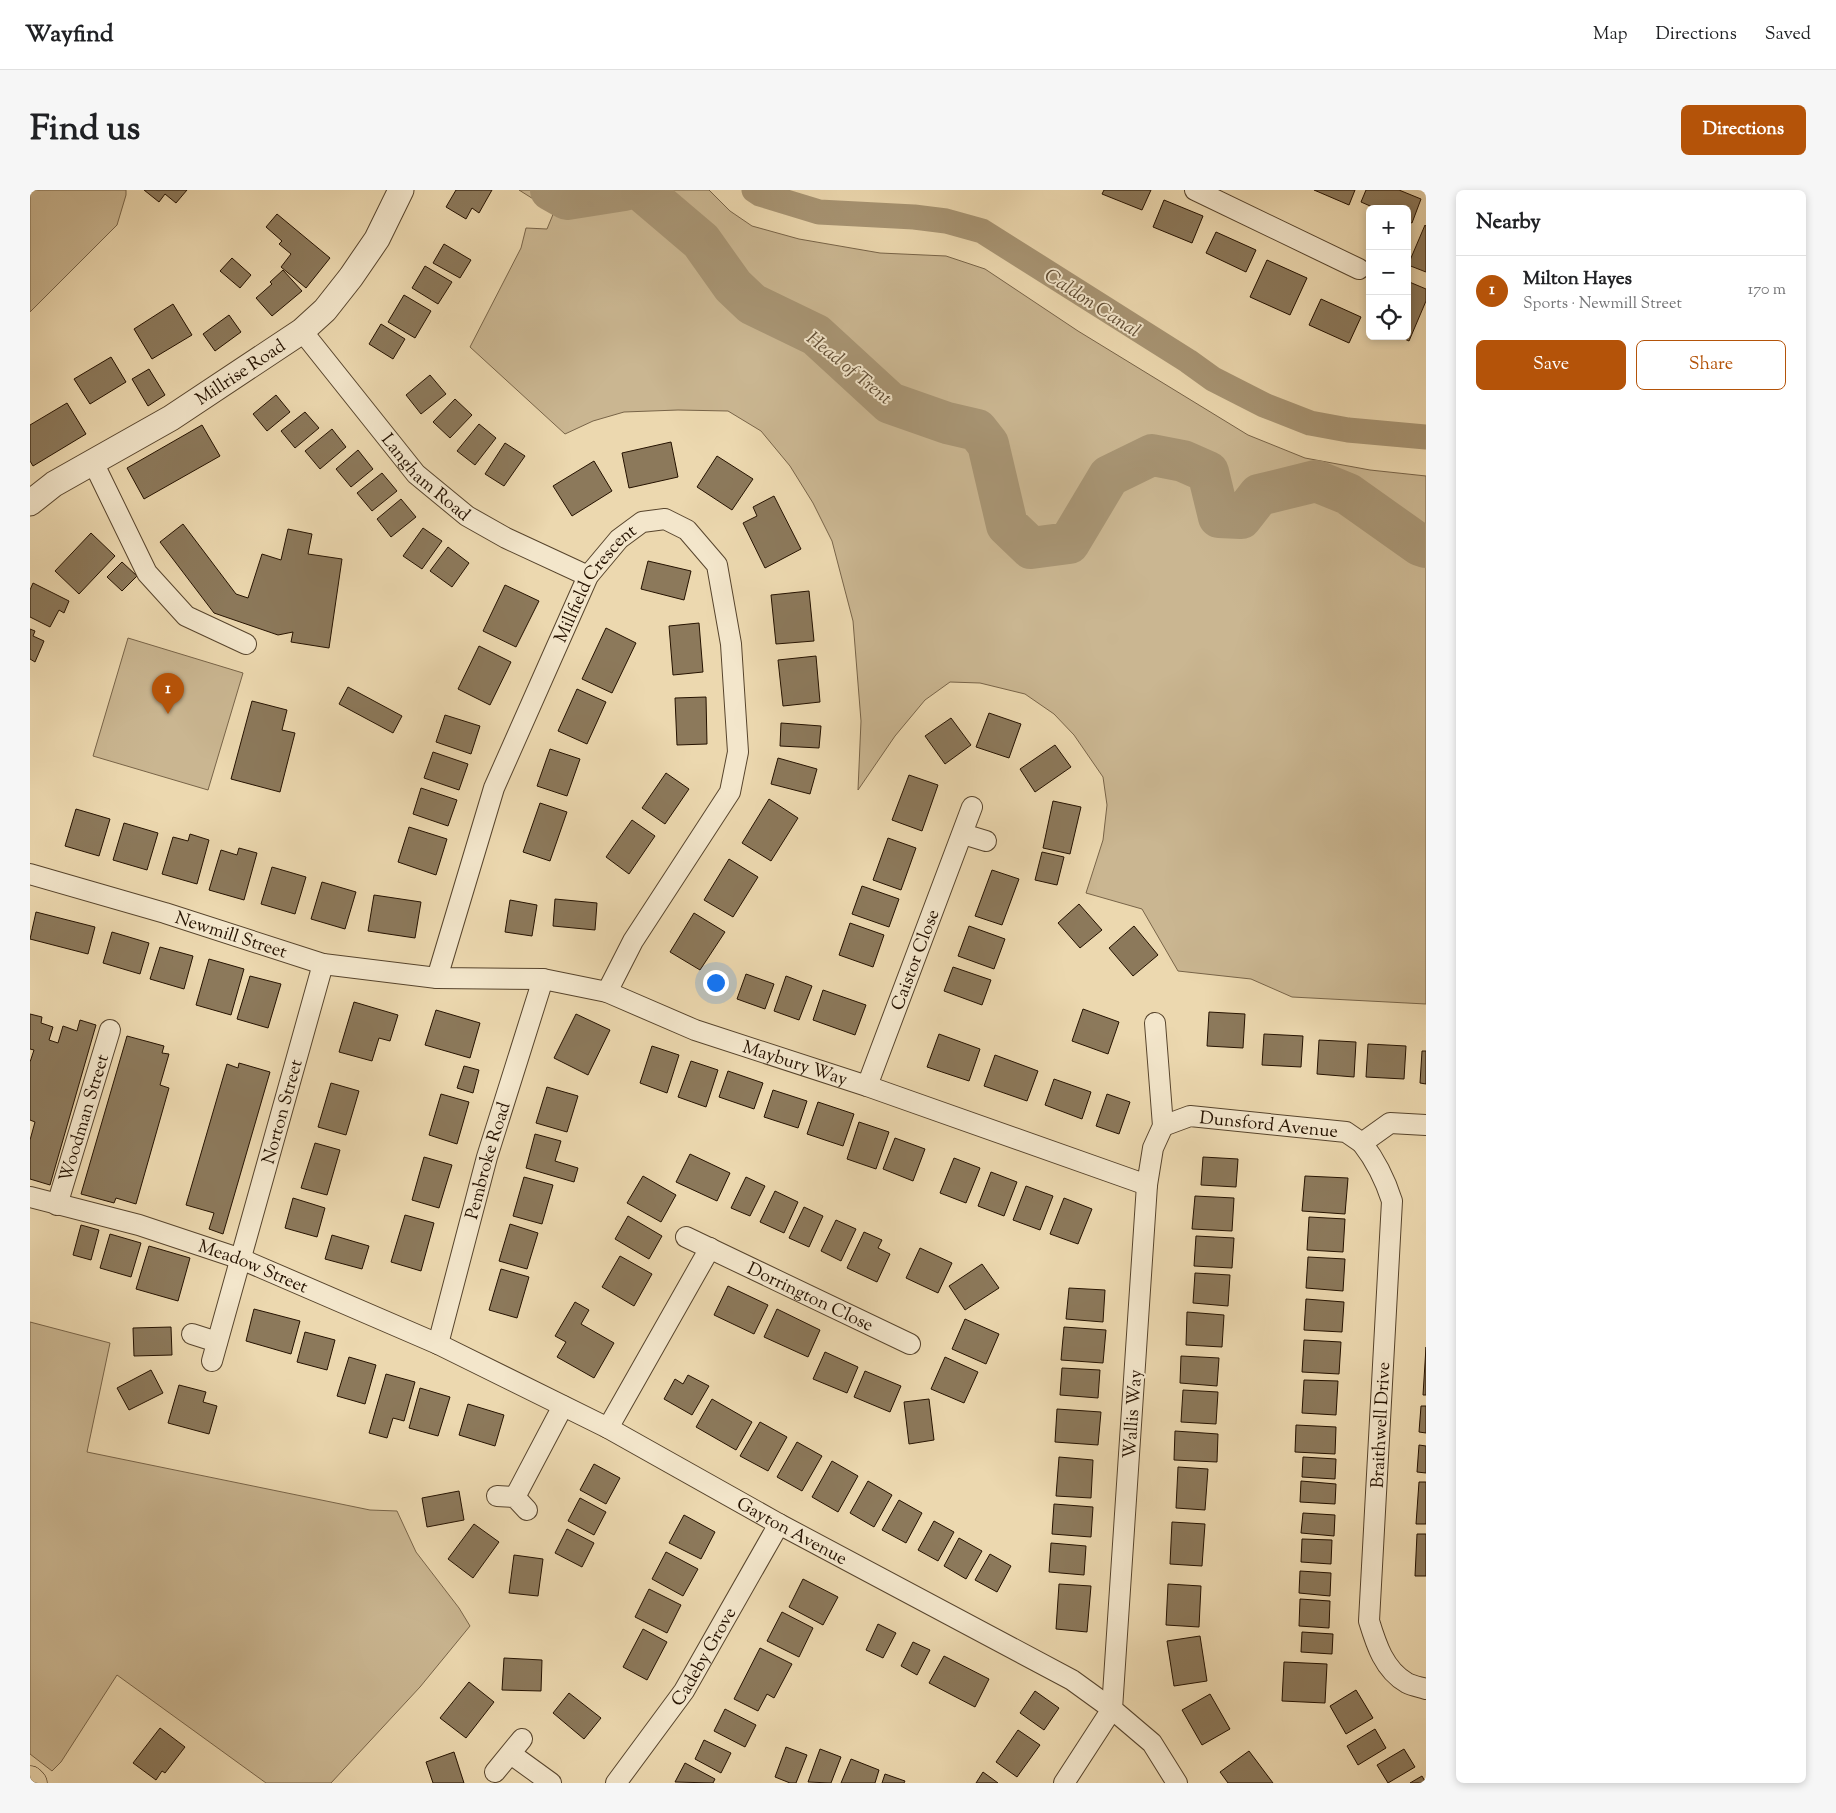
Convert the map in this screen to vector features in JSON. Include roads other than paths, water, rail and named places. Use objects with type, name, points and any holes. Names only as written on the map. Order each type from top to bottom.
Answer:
[{"type":"main road","points":[[30,1780],[33,1783]]},
{"type":"street","name":"Millrise Road","points":[[30,503],[54,484],[171,418],[302,331],[325,310],[351,277],[377,239],[401,190]]},
{"type":"street","points":[[1195,190],[1359,269]]},
{"type":"street","name":"Langham Road","points":[[302,331],[416,474],[467,516],[506,538],[588,576]]},
{"type":"street","points":[[93,462],[147,573],[186,616],[246,644]]},
{"type":"street","name":"Millfield Crescent","points":[[436,978],[494,788],[588,576],[619,539],[642,522],[665,519],[687,530],[717,565],[731,644],[738,752],[730,792],[633,941],[607,992]]},
{"type":"street","name":"Caistor Close","points":[[866,1086],[972,807]]},
{"type":"street","points":[[963,834],[986,841]]},
{"type":"street","name":"Newmill Street","points":[[30,874],[165,913],[323,964],[436,978]]},
{"type":"street","name":"Norton Street","points":[[192,1334],[214,1351],[323,964]]},
{"type":"street","name":"Maybury Way","points":[[436,978],[543,978],[607,992],[695,1030],[866,1086],[1147,1185]]},
{"type":"street","name":"Pembroke Road","points":[[438,1344],[487,1157],[543,978]]},
{"type":"street","name":"Wallis Way","points":[[1112,1709],[1147,1185],[1153,1148],[1163,1126],[1155,1024]]},
{"type":"street","name":"Woodman Street","points":[[57,1205],[110,1030]]},
{"type":"street","name":"Dunsford Avenue","points":[[1163,1126],[1190,1116],[1346,1132],[1362,1143],[1390,1123],[1426,1125]]},
{"type":"street","name":"Braithwell Drive","points":[[1362,1143],[1376,1160],[1385,1178],[1392,1201],[1369,1621],[1378,1650],[1390,1668],[1407,1683],[1426,1689]]},
{"type":"street","name":"Meadow Street","points":[[30,1197],[139,1226],[241,1259],[438,1344],[468,1360]]},
{"type":"street","name":"Dorrington Close","points":[[686,1237],[910,1344]]},
{"type":"street","points":[[608,1428],[710,1248]]},
{"type":"street","name":"Gayton Avenue","points":[[468,1360],[608,1428],[779,1524],[1072,1680],[1112,1709]]},
{"type":"street","points":[[513,1501],[563,1406]]},
{"type":"street","name":"Cadeby Grove","points":[[616,1783],[684,1690],[779,1524]]},
{"type":"street","points":[[1064,1783],[1112,1709],[1152,1743],[1177,1783]]},
{"type":"street","points":[[495,1772],[517,1747],[551,1783]]},
{"type":"waterway","name":"Head of Trent","points":[[551,190],[567,199],[624,190]]},
{"type":"waterway","name":"Head of Trent","points":[[641,190],[701,241],[733,286],[752,304],[816,335],[890,403],[947,423],[977,430],[988,444],[1007,525],[1031,548],[1069,543],[1109,476],[1152,455],[1183,461],[1208,472],[1219,517],[1241,518],[1259,495],[1316,481],[1348,494],[1420,545],[1426,547]]},
{"type":"waterway","name":"Caldon Canal","points":[[754,190],[760,194],[819,212],[914,217],[946,221],[982,231],[1188,361],[1213,379],[1264,405],[1310,423],[1348,430],[1426,437]]},
{"type":"place","name":"Milton Hayes","points":[[168,714]]}]
